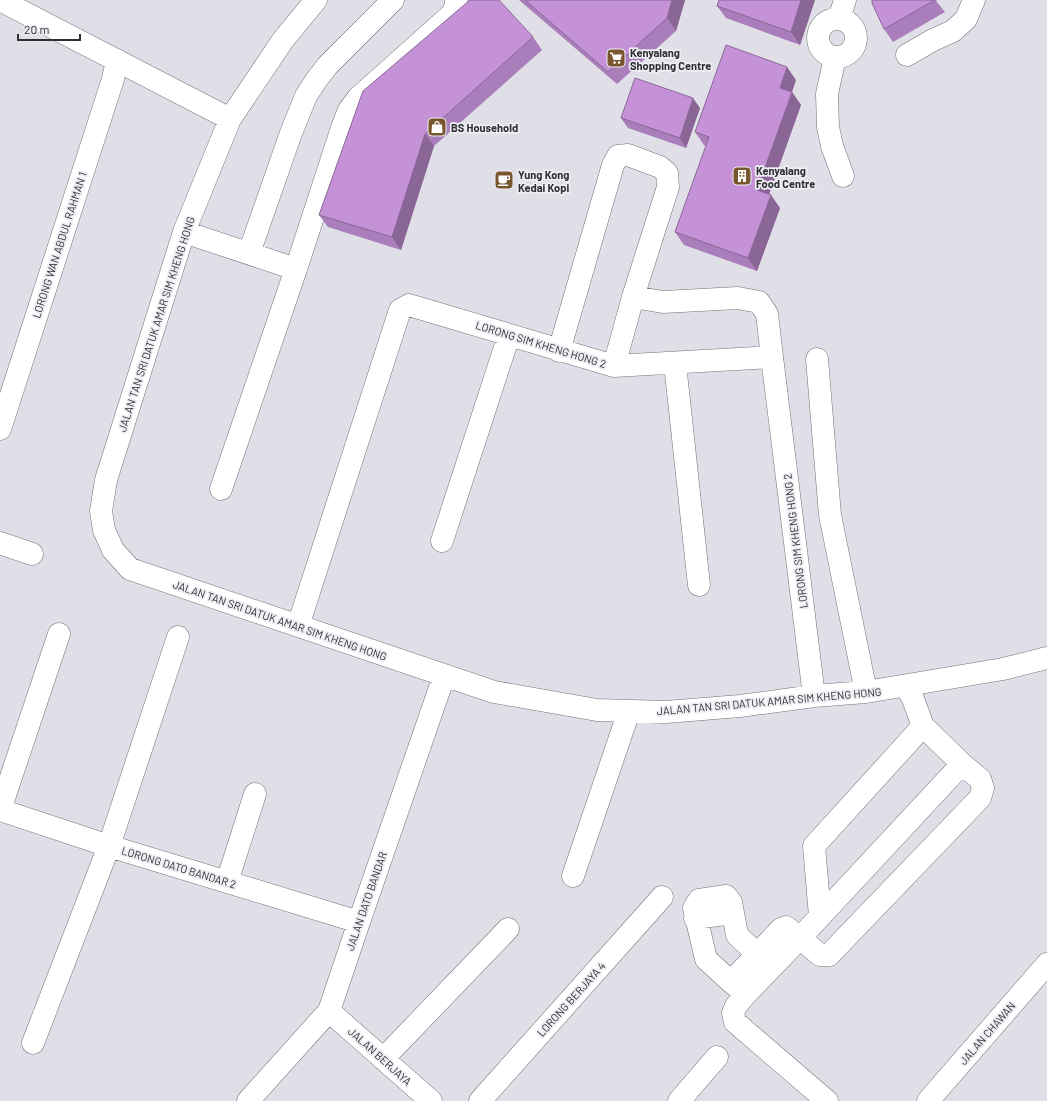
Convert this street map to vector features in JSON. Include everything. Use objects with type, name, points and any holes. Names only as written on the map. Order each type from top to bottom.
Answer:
[{"type":"street","points":[[0,0],[230,119]]},
{"type":"street","name":"JALAN TAN SRI DATUK AMAR SIM KHENG HONG","points":[[316,0],[283,40],[230,119],[184,232],[106,480],[101,511],[104,530],[113,550],[130,569],[494,692],[597,710],[673,712],[740,706],[814,696],[866,692],[1003,669],[1047,658]]},
{"type":"street","points":[[249,253],[291,133],[306,96],[328,65],[393,0]]},
{"type":"street","points":[[222,489],[349,110],[358,98],[452,14],[456,6],[456,0]]},
{"type":"street","points":[[907,55],[933,40],[953,31],[966,19],[974,0]]},
{"type":"street","points":[[842,9],[832,20],[825,23],[818,36],[822,50],[835,57],[827,94],[828,127],[832,146],[843,176]]},
{"type":"street","name":"LORONG WAN ABDUL RAHMAN 1","points":[[0,429],[110,87],[117,60]]},
{"type":"street","points":[[559,351],[614,165],[618,156],[628,155],[660,167],[667,173],[668,187],[633,297],[614,366]]},
{"type":"street","points":[[184,232],[296,269]]},
{"type":"street","points":[[633,297],[663,302],[738,298],[759,302],[767,314],[772,357]]},
{"type":"street","name":"LORONG SIM KHENG HONG 2","points":[[298,626],[400,310],[409,305],[559,351],[614,366],[675,364],[772,357],[814,696]]},
{"type":"street","points":[[442,541],[509,335]]},
{"type":"street","points":[[817,359],[830,515],[866,692]]},
{"type":"street","points":[[675,364],[699,585]]},
{"type":"street","points":[[0,543],[32,554]]},
{"type":"street","points":[[0,810],[59,634]]},
{"type":"street","points":[[33,1043],[109,846],[178,637]]},
{"type":"street","name":"JALAN DATO BANDAR","points":[[248,1101],[330,1011],[359,922],[444,676]]},
{"type":"street","points":[[827,1101],[735,1022],[733,1013],[736,1006],[739,988],[758,954],[781,929],[786,927],[820,955],[829,955],[980,798],[983,788],[980,779],[962,764],[923,726],[913,699],[906,686]]},
{"type":"street","points":[[573,876],[629,711]]},
{"type":"street","points":[[820,916],[814,846],[923,726]]},
{"type":"street","points":[[739,988],[800,938],[962,764]]},
{"type":"street","points":[[227,882],[255,794]]},
{"type":"street","name":"LORONG DATO BANDAR 2","points":[[0,810],[109,846],[359,922]]},
{"type":"street","name":"LORONG BERJAYA 4","points":[[480,1101],[662,897]]},
{"type":"street","points":[[739,988],[706,959],[695,918],[733,913],[737,935],[758,954]]},
{"type":"street","points":[[383,1059],[508,929]]},
{"type":"street","name":"JALAN CHAWAN","points":[[928,1101],[1047,964]]},
{"type":"street","name":"JALAN BERJAYA","points":[[330,1011],[431,1101]]},
{"type":"street","points":[[679,1101],[717,1057]]},
{"type":"building","points":[[470,0],[499,0],[533,37],[425,134],[392,237],[319,215],[363,91]]},
{"type":"building","name":"Kenyalang Shopping Centre","points":[[525,0],[672,0],[667,18],[608,72]]},
{"type":"building","points":[[719,0],[801,0],[791,32],[717,6]]},
{"type":"building","points":[[872,0],[935,0],[884,29]]},
{"type":"building","name":"Kenyalang Food Centre","points":[[726,45],[787,67],[780,88],[792,92],[757,190],[771,195],[748,258],[675,232],[709,137],[695,132]]},
{"type":"building","points":[[635,78],[693,98],[680,138],[621,118]]},
{"type":"place","name":"Kenyalang Shopping Centre","points":[[616,58]]},
{"type":"place","name":"BS Household","points":[[437,127]]},
{"type":"place","name":"Kenyalang Food Centre","points":[[742,176]]},
{"type":"place","name":"Yung Kong Kedai Kopi","points":[[504,180]]}]
